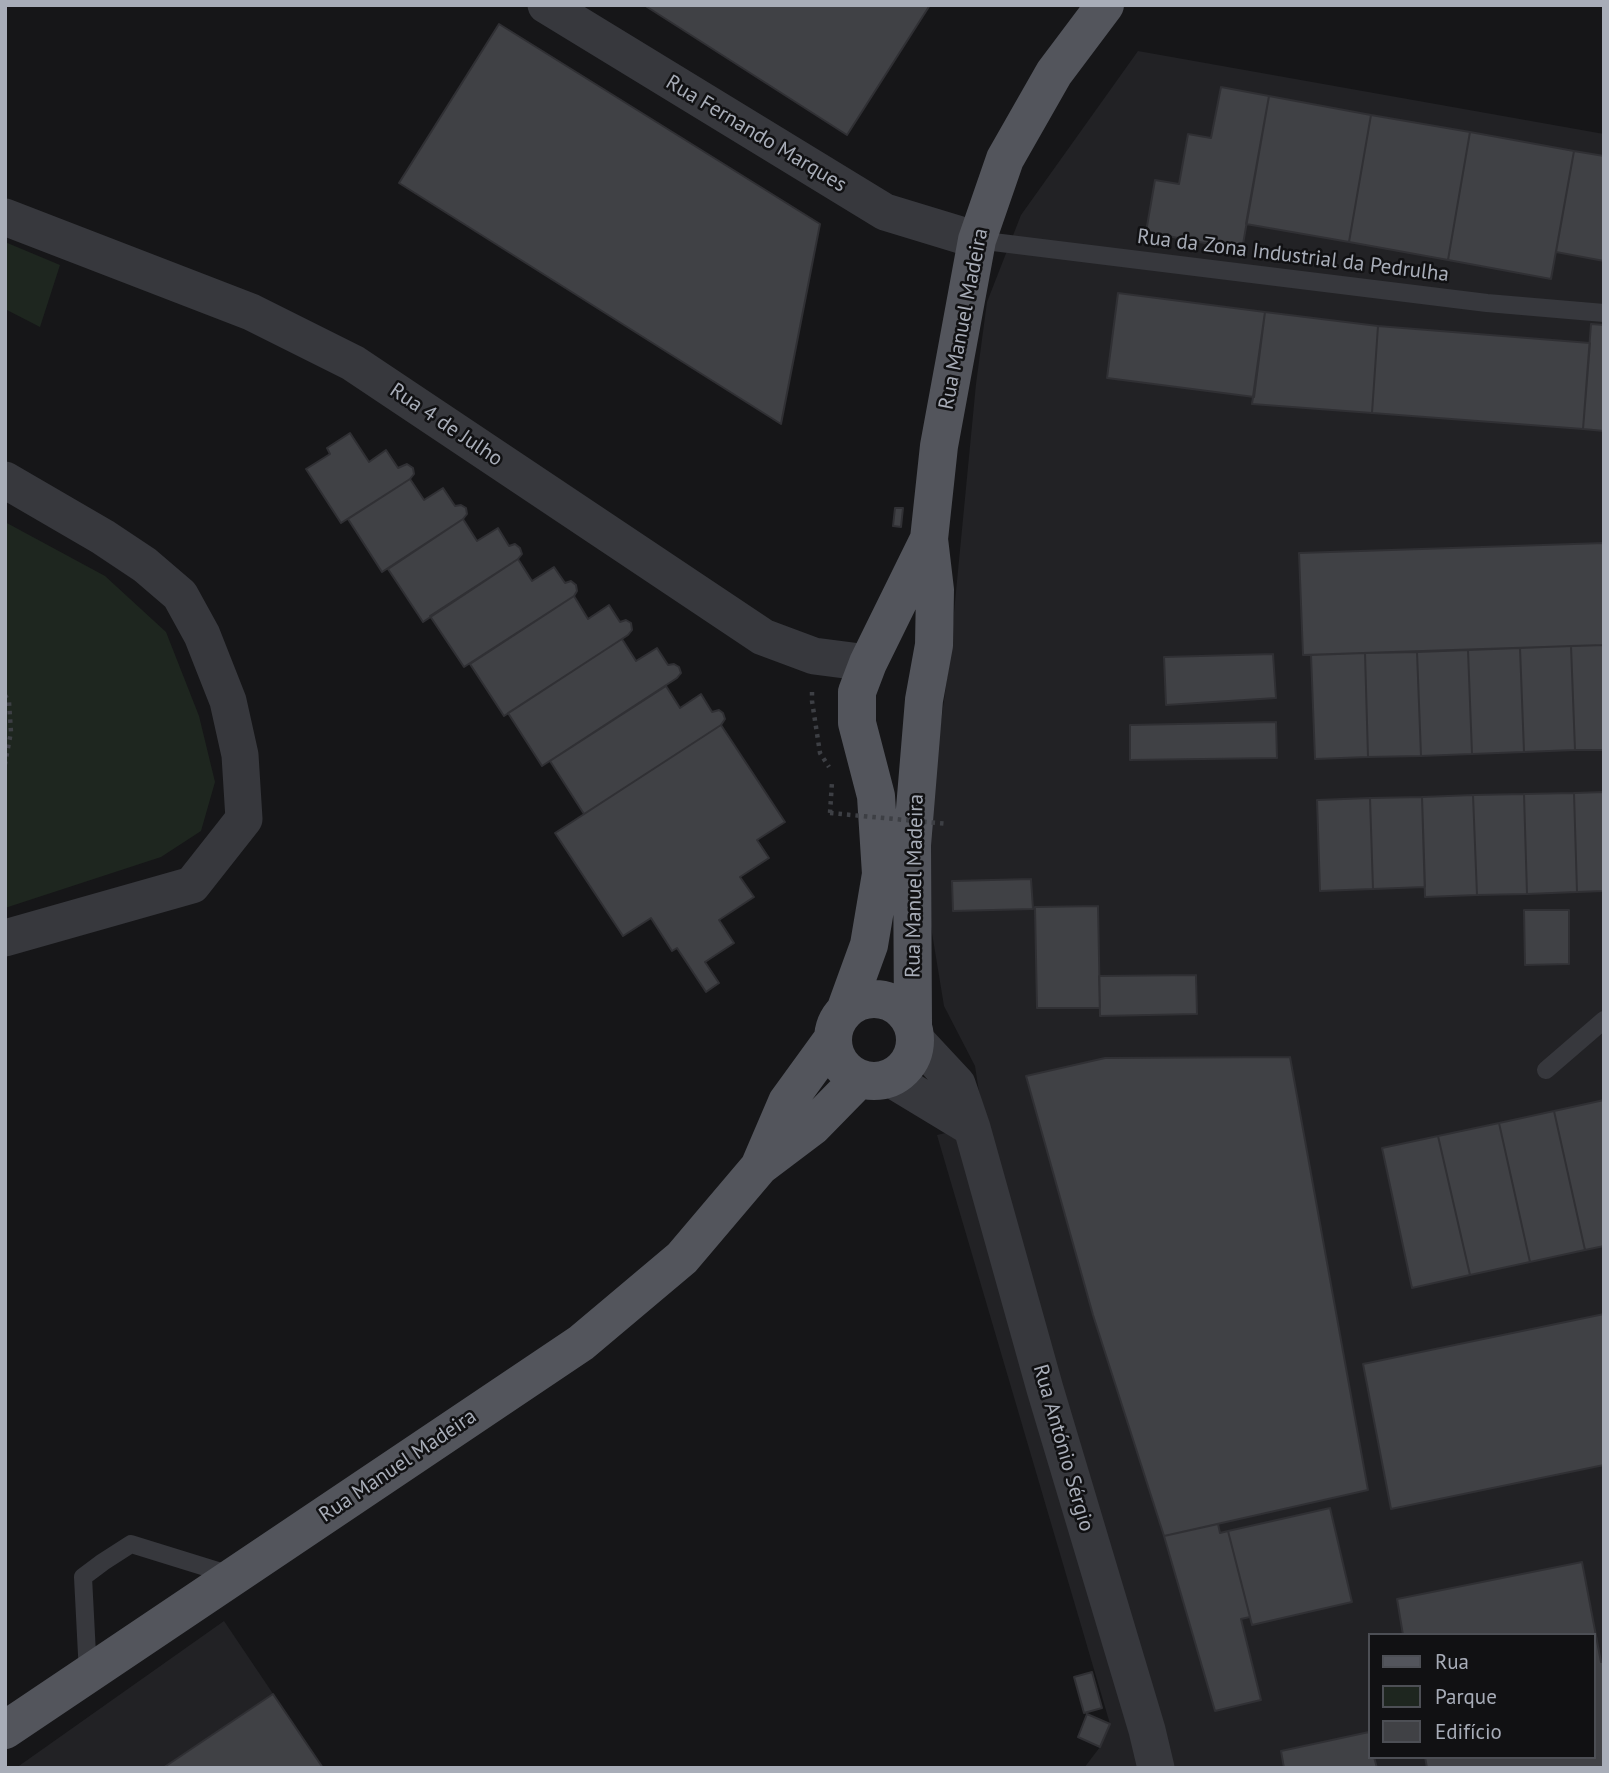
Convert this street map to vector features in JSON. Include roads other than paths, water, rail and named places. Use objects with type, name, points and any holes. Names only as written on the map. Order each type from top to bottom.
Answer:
[{"type":"main road","name":"Rua Manuel Madeira","points":[[915,1032],[912,845],[924,700],[934,645],[935,590],[929,539],[939,446],[977,240],[1004,159],[1054,72],[1105,5]]},
{"type":"main road","name":"Rua Manuel Madeira","points":[[760,1166],[786,1102],[838,1026],[869,945],[881,874],[876,796],[857,723],[857,692],[868,663],[929,539]]},
{"type":"main road","points":[[868,663],[883,660],[898,663],[910,672],[924,700]]},
{"type":"main road","points":[[874,998],[890,1002],[904,1010],[915,1032],[913,1056],[904,1070],[875,1079],[845,1070],[836,1056],[838,1026],[858,1002],[874,998]]},
{"type":"main road","name":"Rua Manuel Madeira","points":[[5,1730],[581,1343],[682,1258],[760,1166],[875,1079]]},
{"type":"street","name":"Rua Fernando Marques","points":[[546,5],[885,212],[977,240]]},
{"type":"street","name":"Rua 4 de Julho","points":[[5,216],[251,312],[353,363],[763,637],[814,656],[868,663]]},
{"type":"street","points":[[5,480],[103,537],[145,565],[180,596],[202,635],[228,701],[240,755],[244,819],[192,885],[5,938]]},
{"type":"street","name":"Rua António Sérgio","points":[[915,1032],[957,1084],[972,1128],[1156,1768]]},
{"type":"street","points":[[875,1079],[972,1128]]},
{"type":"lane","name":"Rua da Zona Industrial da Pedrulha","points":[[977,240],[1487,303],[1604,313]]},
{"type":"lane","points":[[1546,1070],[1604,1020]]},
{"type":"lane","points":[[88,1674],[83,1577],[103,1562],[131,1544],[234,1576]]}]
